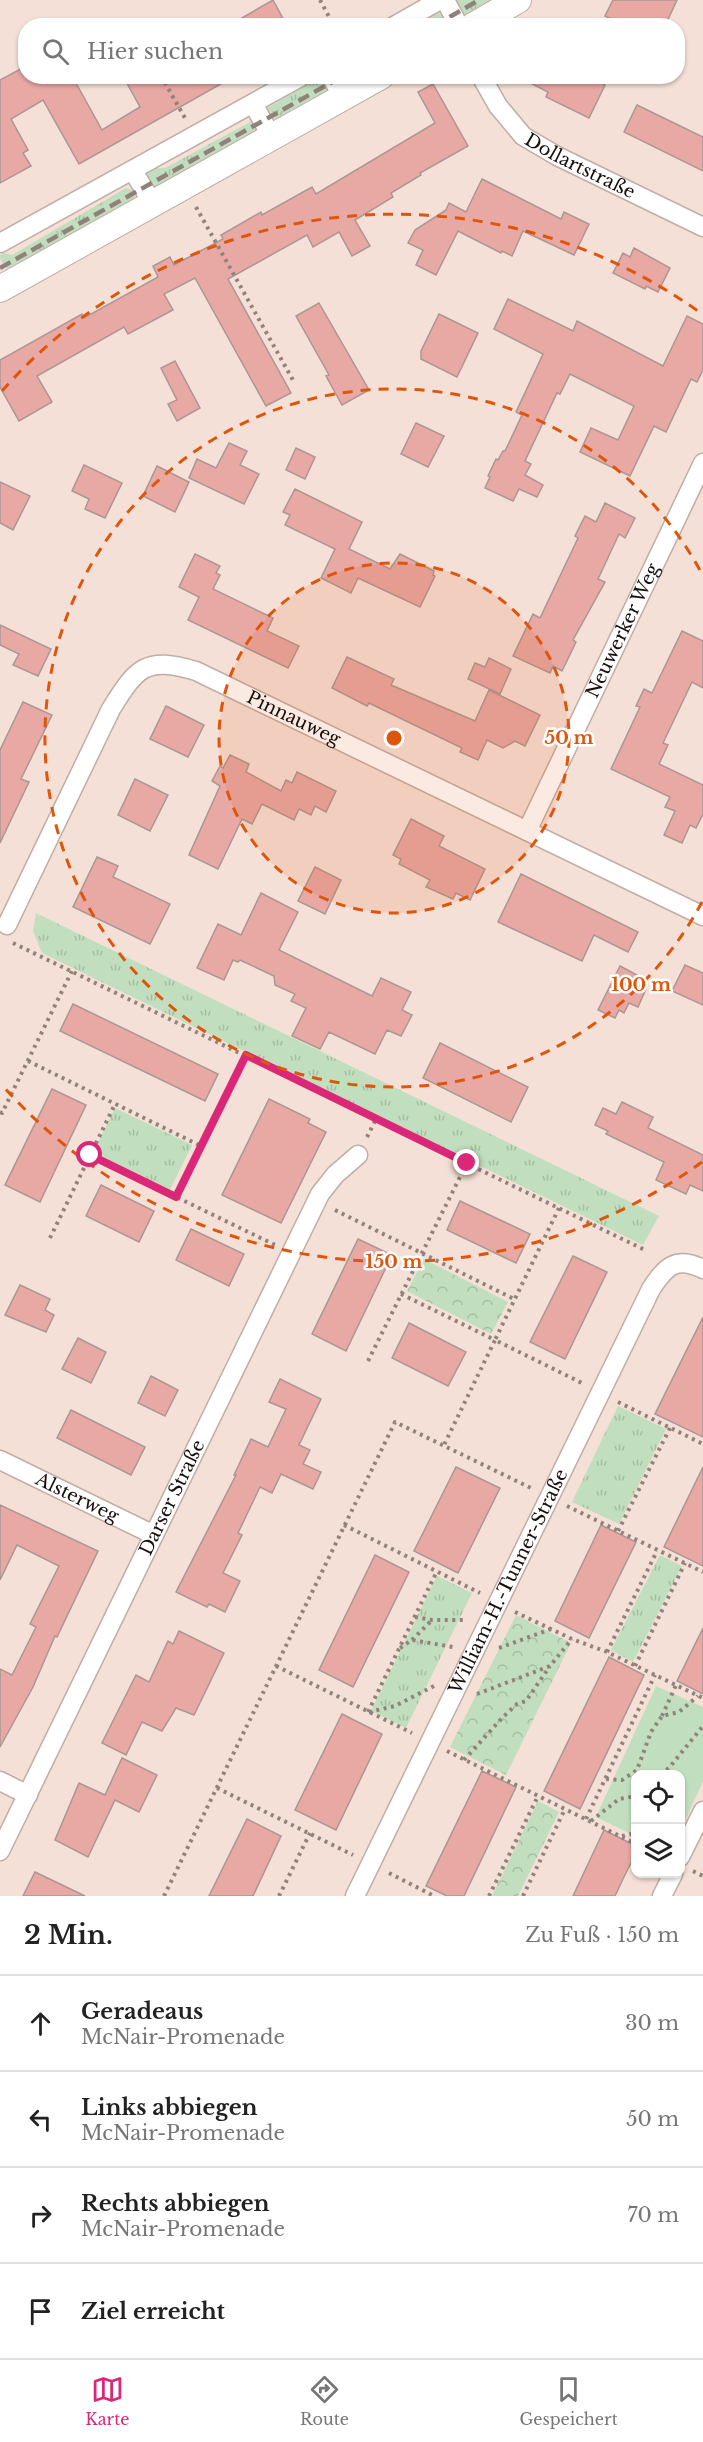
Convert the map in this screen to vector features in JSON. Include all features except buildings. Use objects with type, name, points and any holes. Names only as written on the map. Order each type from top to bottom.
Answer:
[{"type":"main road","points":[[486,18],[518,0]]},
{"type":"main road","points":[[1,286],[272,137],[337,87]]},
{"type":"street","points":[[408,18],[440,0]]},
{"type":"street","points":[[445,0],[455,18]]},
{"type":"street","points":[[0,243],[288,84]]},
{"type":"street","name":"Dollartstraße","points":[[486,84],[498,106],[524,136],[557,156],[703,227]]},
{"type":"street","points":[[253,104],[272,137]]},
{"type":"street","points":[[133,171],[153,204]]},
{"type":"street","name":"Neuwerker Weg","points":[[527,831],[703,463]]},
{"type":"street","name":"Pinnauweg","points":[[10,933],[111,709],[123,690],[139,672],[147,666],[160,663],[196,671],[703,916]]},
{"type":"street","name":"Darser Straße","points":[[0,1851],[320,1194],[335,1175],[358,1155]]},
{"type":"street","name":"William-H.-Tunner-Straße","points":[[355,1896],[651,1289],[666,1270],[679,1263],[690,1263],[703,1269]]},
{"type":"street","name":"Alsterweg","points":[[0,1460],[154,1535]]},
{"type":"street","points":[[0,1781],[28,1795]]},
{"type":"street","points":[[685,1849],[703,1811]]},
{"type":"street","points":[[662,1896],[671,1878]]},
{"type":"path","points":[[320,0],[330,18]]},
{"type":"path","points":[[166,84],[195,136]]},
{"type":"path","points":[[193,202],[294,382]]},
{"type":"path","points":[[10,933],[72,971],[647,1251]]},
{"type":"path","points":[[1,1115],[72,971]]},
{"type":"path","points":[[176,1197],[246,1055]]},
{"type":"path","points":[[28,1061],[201,1146]]},
{"type":"path","points":[[50,1238],[114,1104]]},
{"type":"path","points":[[90,1155],[276,1246]]},
{"type":"path","points":[[368,1361],[467,1163]]},
{"type":"path","points":[[444,1445],[559,1208]]},
{"type":"path","points":[[334,1210],[514,1299]]},
{"type":"path","points":[[401,1294],[582,1383]]},
{"type":"path","points":[[617,1402],[703,1444]]},
{"type":"path","points":[[164,1896],[395,1422],[531,1488]]},
{"type":"path","points":[[618,1531],[670,1428]]},
{"type":"path","points":[[566,1506],[703,1572]]},
{"type":"path","points":[[344,1525],[480,1593]]},
{"type":"path","points":[[607,1652],[657,1551]]},
{"type":"path","points":[[635,1666],[684,1563]]},
{"type":"path","points":[[368,1712],[437,1571]]},
{"type":"path","points":[[515,1612],[572,1639],[607,1652],[703,1698]]},
{"type":"path","points":[[414,1617],[432,1620],[467,1620]]},
{"type":"path","points":[[399,1648],[412,1640],[432,1620]]},
{"type":"path","points":[[496,1649],[552,1629]]},
{"type":"path","points":[[464,1760],[503,1717],[517,1704],[526,1701],[572,1639]]},
{"type":"path","points":[[412,1640],[453,1647]]},
{"type":"path","points":[[276,1665],[412,1733]]},
{"type":"path","points":[[474,1695],[550,1666]]},
{"type":"path","points":[[588,1820],[655,1675]]},
{"type":"path","points":[[606,1779],[622,1780],[637,1770],[651,1731],[662,1716],[676,1685]]},
{"type":"path","points":[[368,1712],[395,1706],[435,1686]]},
{"type":"path","points":[[662,1716],[679,1712],[698,1696]]},
{"type":"path","points":[[666,1770],[703,1726]]},
{"type":"path","points":[[447,1751],[631,1842]]},
{"type":"path","points":[[217,1788],[353,1855]]},
{"type":"path","points":[[489,1896],[538,1796]]},
{"type":"path","points":[[588,1820],[619,1799],[631,1797]]},
{"type":"path","points":[[523,1896],[565,1809]]},
{"type":"path","points":[[279,1896],[309,1833]]},
{"type":"path","points":[[620,1836],[631,1834]]},
{"type":"path","points":[[694,1872],[703,1870]]},
{"type":"path","points":[[387,1873],[434,1896]]},
{"type":"green space","points":[[456,0],[495,0],[465,17],[458,8]]},
{"type":"green space","points":[[439,13],[445,18],[431,18]]},
{"type":"green space","points":[[308,84],[326,84],[329,88],[327,94],[277,122],[267,108]]},
{"type":"green space","points":[[252,121],[258,131],[158,188],[151,187],[144,179],[146,174],[155,168],[165,168]]},
{"type":"green space","points":[[126,188],[132,190],[135,197],[132,203],[11,271],[2,262],[0,255],[3,253],[12,255]]},
{"type":"green space","points":[[36,913],[659,1216],[643,1245],[42,953],[33,931]]},
{"type":"green space","points":[[115,1108],[192,1145],[170,1190],[93,1153]]},
{"type":"green space","points":[[424,1259],[508,1302],[491,1334],[407,1291]]},
{"type":"green space","points":[[618,1406],[666,1429],[619,1524],[572,1502]]},
{"type":"green space","points":[[660,1555],[682,1566],[633,1662],[611,1650]]},
{"type":"green space","points":[[437,1576],[472,1593],[406,1728],[371,1711]]},
{"type":"green space","points":[[516,1615],[571,1643],[506,1775],[450,1747]]},
{"type":"green space","points":[[656,1686],[703,1707],[703,1781],[685,1821],[685,1770],[631,1770],[631,1834],[596,1817]]},
{"type":"green space","points":[[538,1801],[559,1812],[518,1896],[492,1896]]},
{"type":"railway","points":[[448,18],[479,0]]},
{"type":"railway","points":[[0,268],[329,84]]},
{"type":"route","points":[[90,1155],[176,1197],[246,1055],[467,1163]]}]
